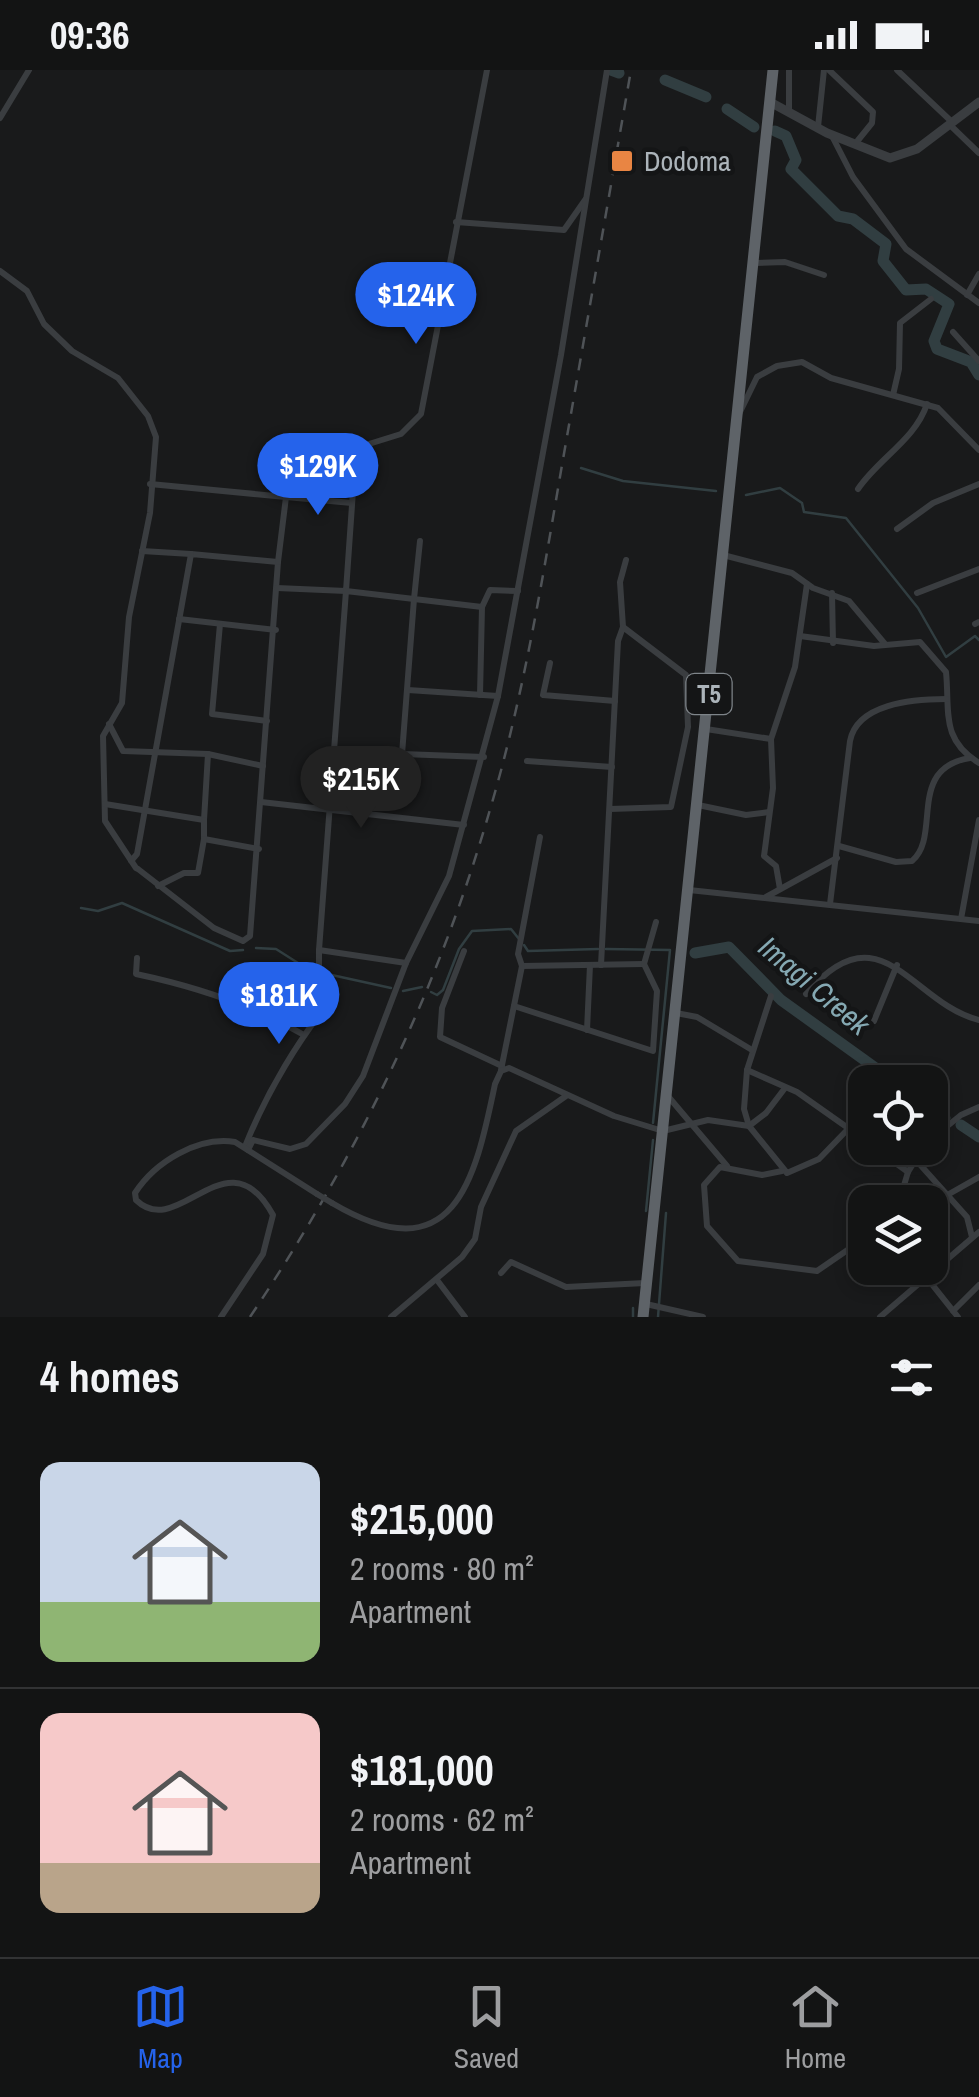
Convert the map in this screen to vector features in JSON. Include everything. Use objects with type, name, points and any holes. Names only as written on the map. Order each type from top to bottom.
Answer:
[{"type":"highway","name":"T5","points":[[644,1310],[773,70]]},
{"type":"street","points":[[0,118],[29,70]]},
{"type":"street","points":[[246,1149],[253,1140],[260,1140],[290,1149],[306,1144],[326,1127],[363,1076],[406,964],[449,876],[498,696],[589,195],[607,70]]},
{"type":"street","points":[[789,70],[789,110]]},
{"type":"street","points":[[818,127],[826,70]]},
{"type":"street","points":[[826,70],[873,112],[868,130],[854,144]]},
{"type":"street","points":[[897,70],[979,153]]},
{"type":"street","points":[[246,1149],[267,1093],[334,995],[319,981],[318,950],[356,448],[401,434],[420,414],[484,71]]},
{"type":"street","points":[[770,102],[832,135],[895,158],[917,148],[979,102]]},
{"type":"street","points":[[832,135],[853,176],[906,249],[979,303]]},
{"type":"street","points":[[456,222],[564,230],[589,195]]},
{"type":"street","points":[[754,263],[785,262],[824,275]]},
{"type":"street","points":[[0,272],[27,292],[44,324],[80,357],[118,378],[148,416],[158,457],[150,484],[150,513],[129,617],[122,702],[104,731],[106,825],[131,860],[158,886],[214,928],[243,941],[250,936],[259,849],[278,562],[286,498]]},
{"type":"street","points":[[966,296],[979,274]]},
{"type":"street","points":[[893,395],[899,369],[900,323],[931,300]]},
{"type":"street","points":[[953,332],[979,362]]},
{"type":"street","points":[[737,418],[757,377],[794,361],[832,378],[928,404],[952,418],[979,450]]},
{"type":"street","points":[[858,489],[874,466],[914,432],[928,404]]},
{"type":"street","points":[[150,484],[352,503]]},
{"type":"street","points":[[898,530],[933,504],[979,484]]},
{"type":"street","points":[[402,754],[420,540]]},
{"type":"street","points":[[142,551],[278,562]]},
{"type":"street","points":[[131,860],[137,854],[191,554]]},
{"type":"street","points":[[723,555],[792,573],[807,584],[832,593],[856,608],[886,645]]},
{"type":"street","points":[[601,965],[618,642],[623,627],[620,582],[626,560]]},
{"type":"street","points":[[918,593],[979,569]]},
{"type":"street","points":[[780,888],[776,866],[764,856],[774,788],[771,739],[796,667],[807,584]]},
{"type":"street","points":[[278,588],[346,591],[482,607]]},
{"type":"street","points":[[480,695],[482,607],[490,590],[518,591]]},
{"type":"street","points":[[832,593],[834,643]]},
{"type":"street","points":[[179,619],[276,630]]},
{"type":"street","points":[[220,624],[212,714],[267,721]]},
{"type":"street","points":[[610,808],[671,807],[688,727],[686,676],[623,627]]},
{"type":"street","points":[[800,636],[834,643],[920,642],[946,672],[947,728],[979,764]]},
{"type":"street","points":[[550,662],[542,695],[615,701]]},
{"type":"street","points":[[408,690],[498,696]]},
{"type":"street","points":[[830,904],[850,741],[856,721],[870,712],[946,699]]},
{"type":"street","points":[[109,724],[123,750],[208,754],[263,766]]},
{"type":"street","points":[[688,727],[771,739]]},
{"type":"street","points":[[333,750],[484,758]]},
{"type":"street","points":[[158,886],[184,873],[198,873],[204,838],[208,754]]},
{"type":"street","points":[[839,846],[896,862],[912,861],[921,852],[926,811],[936,779],[952,763],[971,758]]},
{"type":"street","points":[[526,761],[612,767]]},
{"type":"street","points":[[261,802],[464,825]]},
{"type":"street","points":[[105,804],[144,814],[204,820]]},
{"type":"street","points":[[697,806],[746,815],[769,812]]},
{"type":"street","points":[[960,919],[979,820]]},
{"type":"street","points":[[221,1317],[263,1254],[272,1216],[264,1200],[250,1187],[229,1182],[168,1209],[142,1206],[135,1193],[158,1168],[190,1148],[222,1140],[246,1149],[332,1203],[385,1228],[409,1227],[445,1212],[472,1179],[501,1068],[522,966],[518,954],[540,837]]},
{"type":"street","points":[[204,838],[259,849]]},
{"type":"street","points":[[765,897],[837,858]]},
{"type":"street","points":[[688,890],[979,922]]},
{"type":"street","points":[[514,1006],[653,1051],[657,991],[644,964],[656,922]]},
{"type":"street","points":[[318,950],[406,964]]},
{"type":"street","points":[[464,951],[442,1008],[440,1036],[501,1068],[663,1131],[718,1120],[749,1126],[766,1113],[785,1088]]},
{"type":"street","points":[[137,958],[136,974],[172,982],[282,1022],[304,1035]]},
{"type":"street","points":[[806,994],[838,965],[870,960],[898,965],[952,1012],[979,1020]]},
{"type":"street","points":[[522,966],[644,964]]},
{"type":"street","points":[[588,1030],[590,965]]},
{"type":"street","points":[[874,1020],[898,965]]},
{"type":"street","points":[[771,996],[752,1050],[743,1095],[749,1126],[782,1171]]},
{"type":"street","points":[[675,1013],[697,1018],[752,1050]]},
{"type":"street","points":[[748,1070],[848,1128],[819,1159],[796,1172],[750,1174],[727,1167],[714,1170],[704,1185],[704,1220],[735,1260],[817,1271],[848,1250]]},
{"type":"street","points":[[666,1094],[727,1167]]},
{"type":"street","points":[[390,1317],[436,1280],[475,1238],[481,1207],[518,1128],[567,1096]]},
{"type":"street","points":[[948,1125],[979,1107]]},
{"type":"street","points":[[898,1165],[908,1172]]},
{"type":"street","points":[[904,1185],[912,1165]]},
{"type":"street","points":[[922,1165],[967,1217],[976,1235],[948,1260]]},
{"type":"street","points":[[949,1194],[979,1177]]},
{"type":"street","points":[[501,1273],[510,1262],[566,1287],[647,1283]]},
{"type":"street","points":[[436,1280],[465,1317]]},
{"type":"street","points":[[880,1317],[919,1285]]},
{"type":"street","points":[[933,1285],[956,1314],[979,1285]]},
{"type":"street","points":[[644,1310],[703,1317]]},
{"type":"waterway","points":[[611,70],[619,73]]},
{"type":"waterway","points":[[665,80],[706,97]]},
{"type":"waterway","points":[[727,109],[754,127]]},
{"type":"waterway","points":[[775,131],[786,136],[796,160],[791,169],[838,216],[853,219],[886,244],[883,261],[906,290],[926,289],[949,304],[934,341],[937,349],[971,362],[979,375]]},
{"type":"waterway","points":[[581,468],[623,481],[716,491]]},
{"type":"waterway","points":[[746,495],[780,488],[802,503],[804,512],[846,518],[918,608],[946,657],[975,636],[979,640]]},
{"type":"waterway","name":"Imagi Creek","points":[[81,908],[98,911],[122,903],[230,951],[243,950]]},
{"type":"waterway","name":"Imagi Creek","points":[[431,992],[437,995],[443,990],[459,949],[472,931],[511,929],[519,939]]},
{"type":"waterway","name":"Imagi Creek","points":[[524,945],[528,951],[598,949]]},
{"type":"waterway","name":"Imagi Creek","points":[[695,953],[729,947],[781,1000],[871,1065]]},
{"type":"waterway","name":"Imagi Creek","points":[[256,948],[276,949],[309,970],[391,988]]},
{"type":"waterway","points":[[606,949],[670,950],[653,1123]]},
{"type":"waterway","name":"Imagi Creek","points":[[403,991],[422,987]]},
{"type":"waterway","name":"Imagi Creek","points":[[961,1125],[979,1137]]},
{"type":"waterway","points":[[646,1211],[653,1140]]},
{"type":"waterway","points":[[658,1317],[666,1213]]},
{"type":"waterway","points":[[633,1308],[633,1317]]},
{"type":"railway","points":[[250,1317],[324,1198],[389,1074],[444,946],[489,813],[531,640],[631,70]]},
{"type":"place","name":"Dodoma","points":[[622,161]]}]
